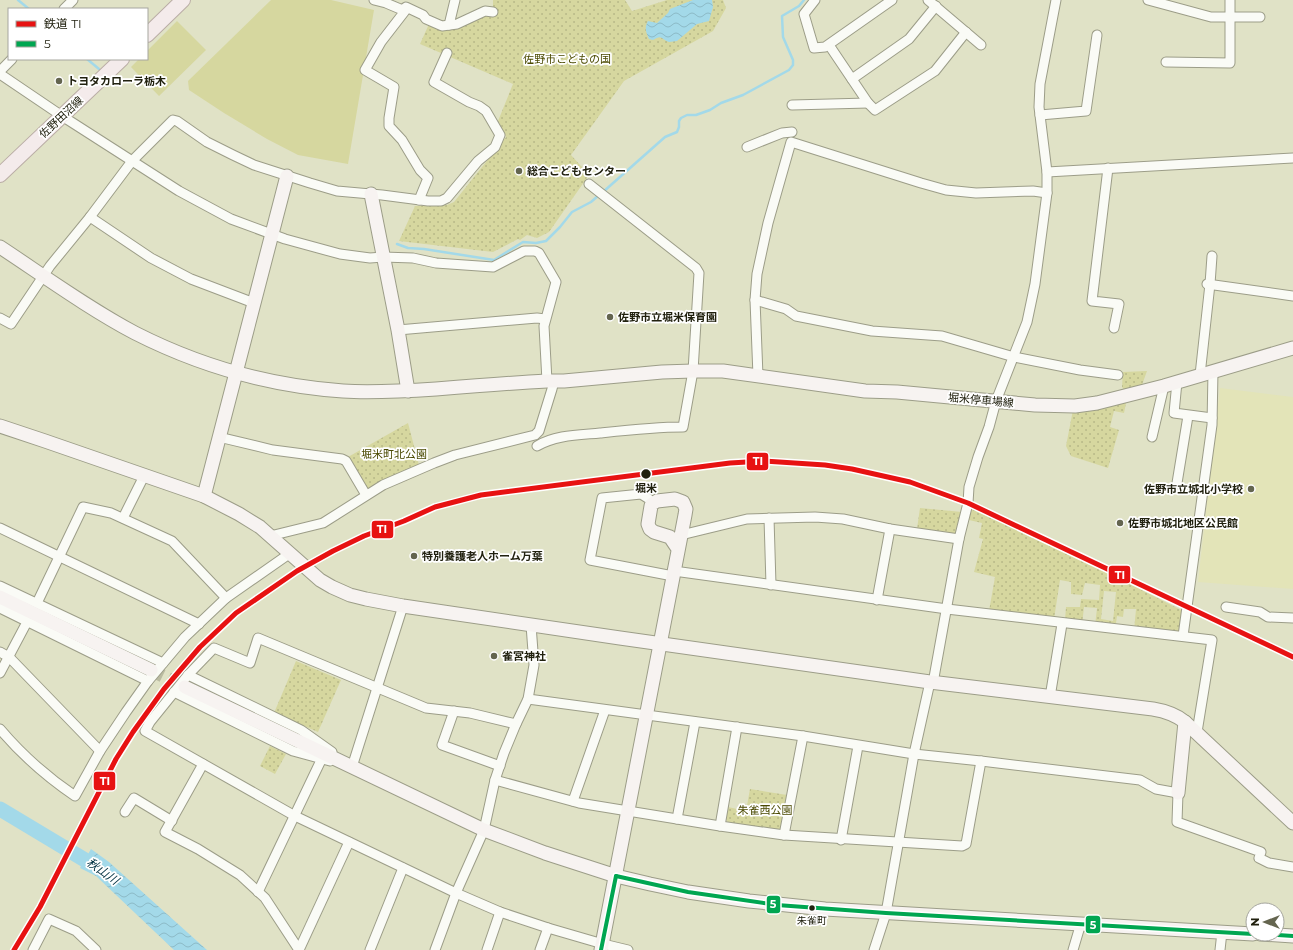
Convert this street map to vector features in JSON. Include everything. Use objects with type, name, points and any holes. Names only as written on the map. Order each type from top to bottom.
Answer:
[{"type":"main road","points":[[148,34],[183,0]]},
{"type":"main road","name":"佐野田沼線","points":[[0,175],[121,60]]},
{"type":"street","points":[[65,8],[73,0]]},
{"type":"street","points":[[374,0],[386,2],[402,10],[406,8],[442,26],[457,24],[485,11],[493,12]]},
{"type":"street","points":[[449,25],[455,0]]},
{"type":"street","points":[[815,0],[804,14],[814,48],[829,45],[892,0]]},
{"type":"street","points":[[928,0],[982,45]]},
{"type":"street","points":[[874,950],[886,913],[914,754],[932,682],[970,487],[996,401],[1027,322],[1035,284],[1047,193],[1047,172],[1039,107],[1040,84],[1056,0]]},
{"type":"street","points":[[1148,0],[1162,2],[1211,17],[1260,17]]},
{"type":"street","points":[[1166,62],[1230,63],[1230,0]]},
{"type":"street","points":[[852,79],[909,39],[936,6]]},
{"type":"street","points":[[402,10],[405,11],[381,42],[365,70],[394,87],[389,126],[390,129],[402,140],[420,170],[428,178],[419,200]]},
{"type":"street","points":[[829,45],[868,103],[875,110],[935,71],[966,32]]},
{"type":"street","points":[[1040,115],[1086,111],[1097,35]]},
{"type":"street","points":[[0,318],[12,324],[43,275],[132,161],[173,120],[177,121],[207,142],[254,165],[337,191],[419,200],[436,201],[447,198],[478,160],[495,147],[500,134],[486,111],[480,106],[469,102],[434,82],[447,53]]},
{"type":"street","points":[[11,60],[0,72],[62,116],[179,191],[231,219],[285,239],[340,254],[370,258],[413,258],[436,263],[493,267],[524,250],[535,251],[539,253],[556,282],[544,326],[552,389],[539,431],[535,435],[455,455],[383,484],[323,523],[270,536]]},
{"type":"street","points":[[792,105],[868,103]]},
{"type":"street","points":[[747,147],[782,133],[792,132]]},
{"type":"street","points":[[758,376],[755,300],[757,274],[762,248],[791,142],[921,184],[946,190],[976,193],[1033,191],[1047,193]]},
{"type":"street","points":[[1047,172],[1293,158]]},
{"type":"street","points":[[1108,168],[1092,301],[1119,304],[1114,328]]},
{"type":"street","points":[[204,496],[287,176]]},
{"type":"street","points":[[536,446],[546,440],[577,435],[656,427],[684,427],[693,371],[699,273],[696,268],[589,184]]},
{"type":"street","points":[[372,194],[408,391]]},
{"type":"street","points":[[90,216],[151,258],[191,279],[254,303]]},
{"type":"street","name":"堀米停車場線","points":[[0,247],[108,317],[134,332],[181,354],[236,373],[271,382],[322,389],[363,392],[408,391],[564,381],[662,372],[723,371],[865,391],[897,392],[1035,405],[1075,406],[1097,403],[1164,386],[1293,348]]},
{"type":"street","points":[[1200,375],[1212,256]]},
{"type":"street","points":[[1209,284],[1293,296]]},
{"type":"street","points":[[755,300],[786,309],[796,316],[872,331],[942,336],[1014,356],[1080,370],[1118,375]]},
{"type":"street","points":[[398,330],[537,318],[545,319]]},
{"type":"street","points":[[1184,636],[1212,418],[1213,372]]},
{"type":"street","points":[[1177,382],[1174,413],[1212,418]]},
{"type":"street","points":[[1152,437],[1164,386]]},
{"type":"street","points":[[1177,483],[1188,416]]},
{"type":"street","points":[[0,426],[204,496],[239,514],[260,527],[320,580],[350,595],[403,606],[660,644],[932,682],[1153,709],[1166,712],[1178,716],[1197,732],[1293,823]]},
{"type":"street","points":[[219,437],[273,450],[342,459],[346,461],[366,495]]},
{"type":"street","points":[[123,518],[144,476]]},
{"type":"street","points":[[652,504],[649,499],[641,494],[602,498],[590,560],[674,573],[1062,624],[1212,640],[1197,732]]},
{"type":"street","points":[[602,947],[674,573],[678,549],[676,536],[681,526],[686,509],[683,502],[675,499],[657,501],[652,504],[648,524],[650,529],[654,532],[676,536],[747,518],[815,517],[843,518],[890,529],[959,539]]},
{"type":"street","points":[[37,603],[83,507],[111,513],[172,541],[226,598]]},
{"type":"street","points":[[769,518],[771,585]]},
{"type":"street","points":[[0,528],[199,624]]},
{"type":"street","points":[[877,600],[890,529]]},
{"type":"street","points":[[0,729],[12,743],[54,782],[75,796],[100,751],[150,676],[185,637],[226,598],[289,554]]},
{"type":"street","points":[[0,586],[163,663]]},
{"type":"street","points":[[0,597],[150,676]]},
{"type":"street","points":[[352,767],[403,606]]},
{"type":"street","points":[[1226,607],[1260,612],[1268,617],[1293,618]]},
{"type":"street","points":[[0,608],[27,622],[150,676]]},
{"type":"street","points":[[0,673],[27,622]]},
{"type":"street","points":[[435,950],[456,893],[484,830],[495,780],[516,724],[528,699],[534,665],[531,624]]},
{"type":"street","points":[[1050,696],[1062,624]]},
{"type":"street","points":[[516,724],[470,713],[426,708],[258,638],[250,663],[214,648],[150,722],[144,731],[295,816],[456,893],[500,912],[602,947],[628,950]]},
{"type":"street","points":[[0,652],[9,657],[100,751]]},
{"type":"street","points":[[182,685],[323,757],[352,767],[484,830],[545,853],[616,876],[688,892],[777,905],[886,913],[1245,933]]},
{"type":"street","points":[[182,685],[301,730],[352,767]]},
{"type":"street","points":[[528,699],[803,736],[914,754],[1127,778],[1140,780],[1156,789],[1178,793]]},
{"type":"street","points":[[572,801],[605,710]]},
{"type":"street","points":[[454,711],[442,745],[500,766]]},
{"type":"street","points":[[678,820],[695,722]]},
{"type":"street","points":[[1185,722],[1178,793],[1177,822],[1261,852],[1259,858],[1269,863],[1293,867]]},
{"type":"street","points":[[720,826],[737,728]]},
{"type":"street","points":[[784,835],[803,736]]},
{"type":"street","points":[[841,840],[858,746]]},
{"type":"street","points":[[258,892],[323,757]]},
{"type":"street","points":[[495,780],[572,801],[720,826],[784,835],[841,840],[962,846],[966,844],[982,761]]},
{"type":"street","points":[[204,764],[165,832],[198,849],[240,875],[266,898],[299,950]]},
{"type":"street","points":[[125,812],[134,798],[172,821]]},
{"type":"street","points":[[299,950],[349,842]]},
{"type":"street","points":[[370,950],[403,868]]},
{"type":"street","points":[[486,950],[500,912]]},
{"type":"street","points":[[33,950],[49,919],[76,931],[96,950]]},
{"type":"street","points":[[1072,950],[1081,923]]},
{"type":"street","points":[[540,950],[548,928]]},
{"type":"street","points":[[1220,950],[1222,932]]},
{"type":"shaded area","name":"佐野市立城北小学校","points":[[1220,388],[1293,397],[1293,589],[1198,582]]},
{"type":"green space","points":[[271,0],[331,0],[374,10],[348,164],[298,155],[267,139],[189,90],[188,81]]},
{"type":"green space","name":"佐野市こどもの国","points":[[493,0],[625,0],[632,11],[667,0],[723,0],[726,8],[713,31],[624,81],[571,155],[589,175],[549,232],[537,238],[527,235],[520,240],[518,239],[493,252],[399,241],[415,206],[447,205],[454,202],[506,137],[498,121],[513,84],[420,44],[429,24],[443,28],[493,10]]},
{"type":"green space","points":[[177,21],[206,50],[159,96],[131,67],[138,60],[148,60],[148,50]]},
{"type":"green space","points":[[1147,371],[1142,385],[1125,391],[1122,387],[1123,372]]},
{"type":"green space","points":[[1127,398],[1124,413],[1114,411],[1110,427],[1119,430],[1108,468],[1071,456],[1066,446],[1073,410]]},
{"type":"green space","name":"堀米町北公園","points":[[408,423],[419,465],[367,492],[348,457]]},
{"type":"green space","points":[[920,508],[962,512],[957,538],[917,529]]},
{"type":"green space","points":[[970,508],[1106,572],[1185,612],[1183,636],[1134,631],[1136,609],[1124,609],[1123,617],[1117,616],[1116,623],[1114,623],[1114,628],[1095,626],[1097,608],[1084,607],[1082,625],[1065,620],[1066,607],[1080,607],[1081,599],[1099,600],[1100,585],[1085,583],[1082,595],[1071,594],[1071,582],[1060,580],[1054,619],[989,611],[995,577],[974,572],[983,539],[979,538],[982,523],[969,520]],"holes":[[[1104,591],[1116,592],[1113,621],[1101,619]]]},
{"type":"green space","points":[[296,661],[341,680],[318,732],[274,713]]},
{"type":"green space","points":[[270,746],[286,754],[275,774],[260,766]]},
{"type":"green space","name":"朱雀西公園","points":[[750,789],[787,795],[780,828],[777,831],[729,824],[726,819],[728,807],[746,811]]},
{"type":"water","points":[[693,0],[712,0],[713,7],[709,21],[697,24],[677,41],[669,42],[660,37],[653,40],[649,39],[646,30],[648,21],[657,23],[668,13],[670,9]]},
{"type":"water","points":[[91,849],[109,862],[207,950],[174,950],[96,876],[80,868]]},
{"type":"waterway","points":[[18,0],[28,8]]},
{"type":"waterway","points":[[603,192],[665,137],[677,132],[681,118],[687,115],[696,115],[710,110],[721,103],[743,95],[789,70],[793,65],[793,60],[783,37],[782,16],[799,6],[804,0]]},
{"type":"waterway","points":[[88,60],[99,69]]},
{"type":"waterway","points":[[397,244],[408,248],[424,249],[494,260],[523,242],[536,243],[546,241],[572,212],[591,202],[599,195]]},
{"type":"waterway","name":"秋山川","points":[[0,809],[85,860],[103,868]]},
{"type":"tunnel","points":[[151,670],[185,687]]},
{"type":"rail line","name":"TI","points":[[14,950],[40,907],[116,759],[133,732],[164,689],[200,647],[236,613],[297,571],[333,551],[364,536],[404,521],[435,507],[481,495],[730,463],[764,461],[825,465],[852,469],[910,482],[968,503],[1293,657]]},
{"type":"transit line","name":"5","points":[[616,876],[688,892],[777,905],[886,913],[1245,934]]},
{"type":"transit line","name":"5","points":[[601,950],[616,876]]},
{"type":"transit line","name":"5","points":[[1285,936],[1293,936]]},
{"type":"place","name":"トヨタカローラ栃木","points":[[59,81]]},
{"type":"place","name":"総合こどもセンター","points":[[519,171]]},
{"type":"place","name":"佐野市立堀米保育園","points":[[610,317]]},
{"type":"place","name":"堀米","points":[[646,474]]},
{"type":"place","name":"佐野市立城北小学校","points":[[1251,489]]},
{"type":"place","name":"佐野市城北地区公民館","points":[[1120,523]]},
{"type":"place","name":"特別養護老人ホーム万葉","points":[[414,556]]},
{"type":"place","name":"雀宮神社","points":[[494,656]]},
{"type":"place","name":"朱雀町","points":[[812,908]]}]
